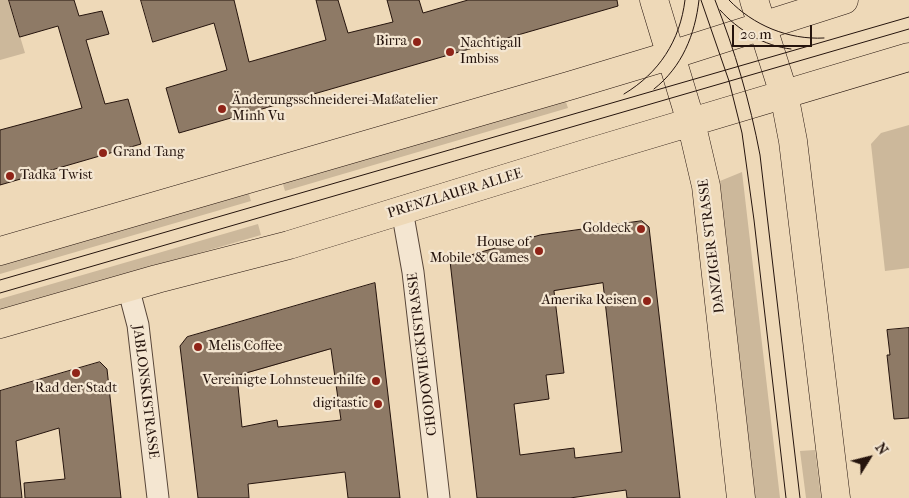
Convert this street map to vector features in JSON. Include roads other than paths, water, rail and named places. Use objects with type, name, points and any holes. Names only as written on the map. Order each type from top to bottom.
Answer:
[{"type":"main road","name":"DANZIGER STRASSE","points":[[654,0],[692,122],[706,186],[741,498]]},
{"type":"main road","points":[[754,0],[784,94],[796,158],[836,498]]},
{"type":"main road","points":[[0,251],[672,55],[844,0]]},
{"type":"main road","name":"PRENZLAUER ALLEE","points":[[0,324],[128,287],[289,245],[909,57]]},
{"type":"street","name":"CHODOWIECKISTRASSE","points":[[402,210],[414,272],[439,498]]},
{"type":"street","name":"JABLONSKISTRASSE","points":[[128,287],[138,325],[158,498]]},
{"type":"tram line","points":[[624,94],[648,76],[666,54],[678,29],[685,0]]},
{"type":"tram line","points":[[654,89],[672,71],[686,49],[694,26],[699,0]]},
{"type":"tram line","points":[[701,0],[729,81],[742,133],[754,220],[786,498]]},
{"type":"tram line","points":[[715,0],[741,77],[760,155],[800,498]]},
{"type":"tram line","points":[[729,0],[749,17],[772,29],[797,36],[824,38]]},
{"type":"tram line","points":[[720,10],[735,24],[761,41],[791,49]]},
{"type":"tram line","points":[[0,280],[909,17]]},
{"type":"tram line","points":[[0,293],[909,29]]},
{"type":"place","name":"Birra","points":[[417,42]]},
{"type":"place","name":"Nachtigall Imbiss","points":[[450,52]]},
{"type":"place","name":"Änderungsschneiderei-Maßatelier Minh Vu","points":[[222,109]]},
{"type":"place","name":"Grand Tang","points":[[103,153]]},
{"type":"place","name":"Tadka Twist","points":[[10,176]]},
{"type":"place","name":"Goldeck","points":[[641,229]]},
{"type":"place","name":"House of Mobile & Games","points":[[539,251]]},
{"type":"place","name":"Amerika Reisen","points":[[647,301]]},
{"type":"place","name":"Melis Coffee","points":[[198,347]]},
{"type":"place","name":"Rad der Stadt","points":[[76,373]]},
{"type":"place","name":"Vereinigte Lohnsteuerhilfe","points":[[376,381]]},
{"type":"place","name":"digitastic","points":[[378,404]]}]
